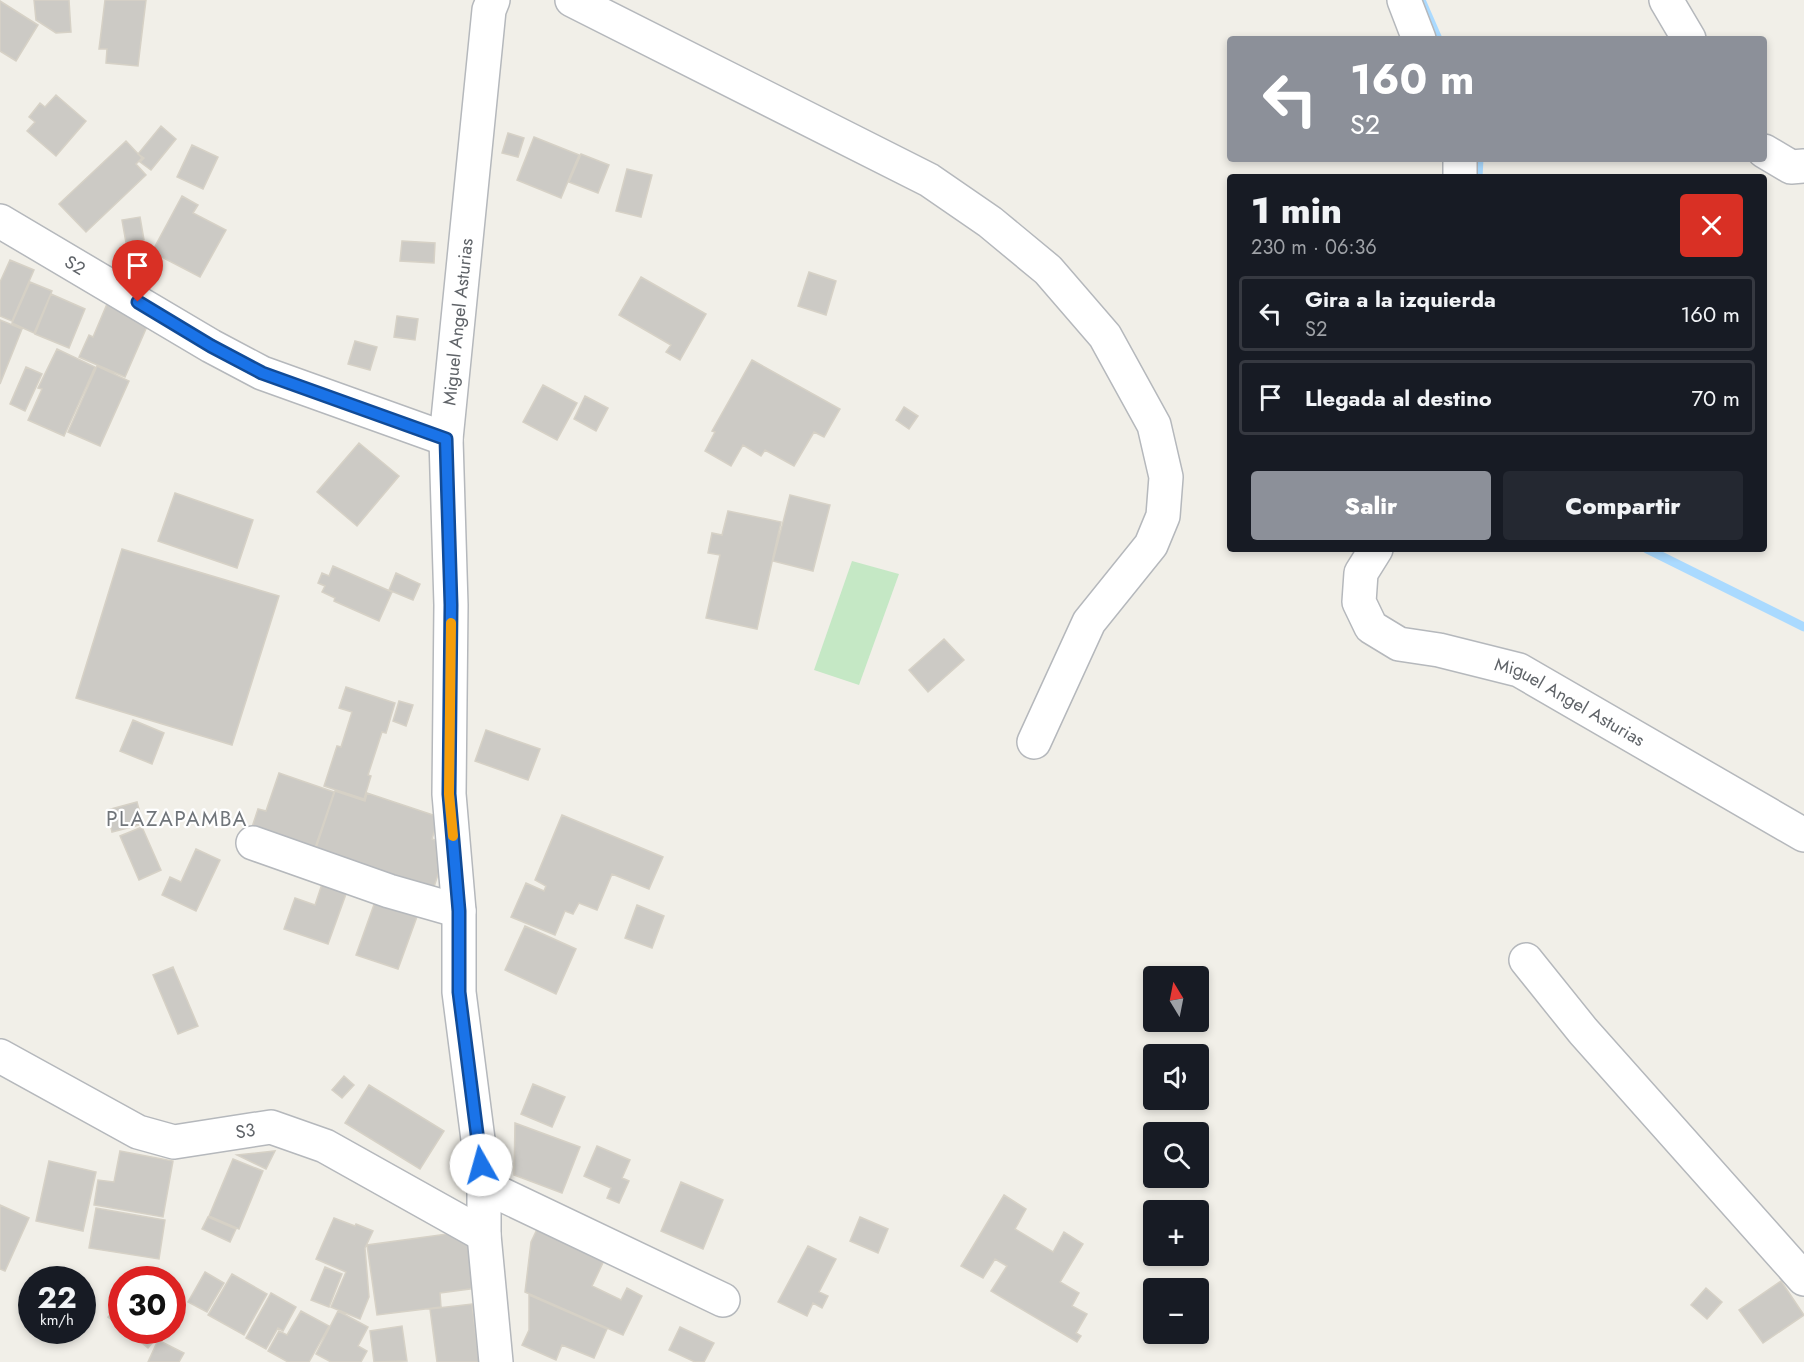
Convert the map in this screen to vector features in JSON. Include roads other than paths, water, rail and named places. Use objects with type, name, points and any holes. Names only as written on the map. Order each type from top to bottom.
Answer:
[{"type":"street","name":"Miguel Angel Asturias","points":[[493,0],[489,10],[446,439],[451,605],[449,794],[459,911],[459,992],[484,1186],[484,1235],[496,1362]]},
{"type":"street","points":[[573,0],[929,180],[990,222],[1048,270],[1105,336],[1154,425],[1167,477],[1163,516],[1151,545],[1089,622],[1034,742]]},
{"type":"street","points":[[1404,0],[1418,36]]},
{"type":"street","points":[[1666,0],[1687,36]]},
{"type":"street","points":[[1767,154],[1791,167],[1804,166]]},
{"type":"street","name":"S2","points":[[0,221],[211,346],[262,373],[446,439]]},
{"type":"street","name":"Miguel Angel Asturias","points":[[1369,561],[1359,602],[1371,627],[1399,644],[1439,650],[1519,670],[1804,835]]},
{"type":"street","points":[[253,843],[389,891],[459,911]]},
{"type":"street","points":[[1526,960],[1583,1031],[1804,1279]]},
{"type":"street","name":"S3","points":[[0,1056],[138,1132],[174,1142],[271,1127],[325,1146],[484,1235]]},
{"type":"street","points":[[484,1186],[723,1300]]},
{"type":"waterway","points":[[1421,0],[1437,36]]},
{"type":"waterway","points":[[1478,174],[1479,162]]},
{"type":"waterway","points":[[1653,552],[1804,627]]},
{"type":"district","name":"PLAZAPAMBA","points":[[177,819]]}]
